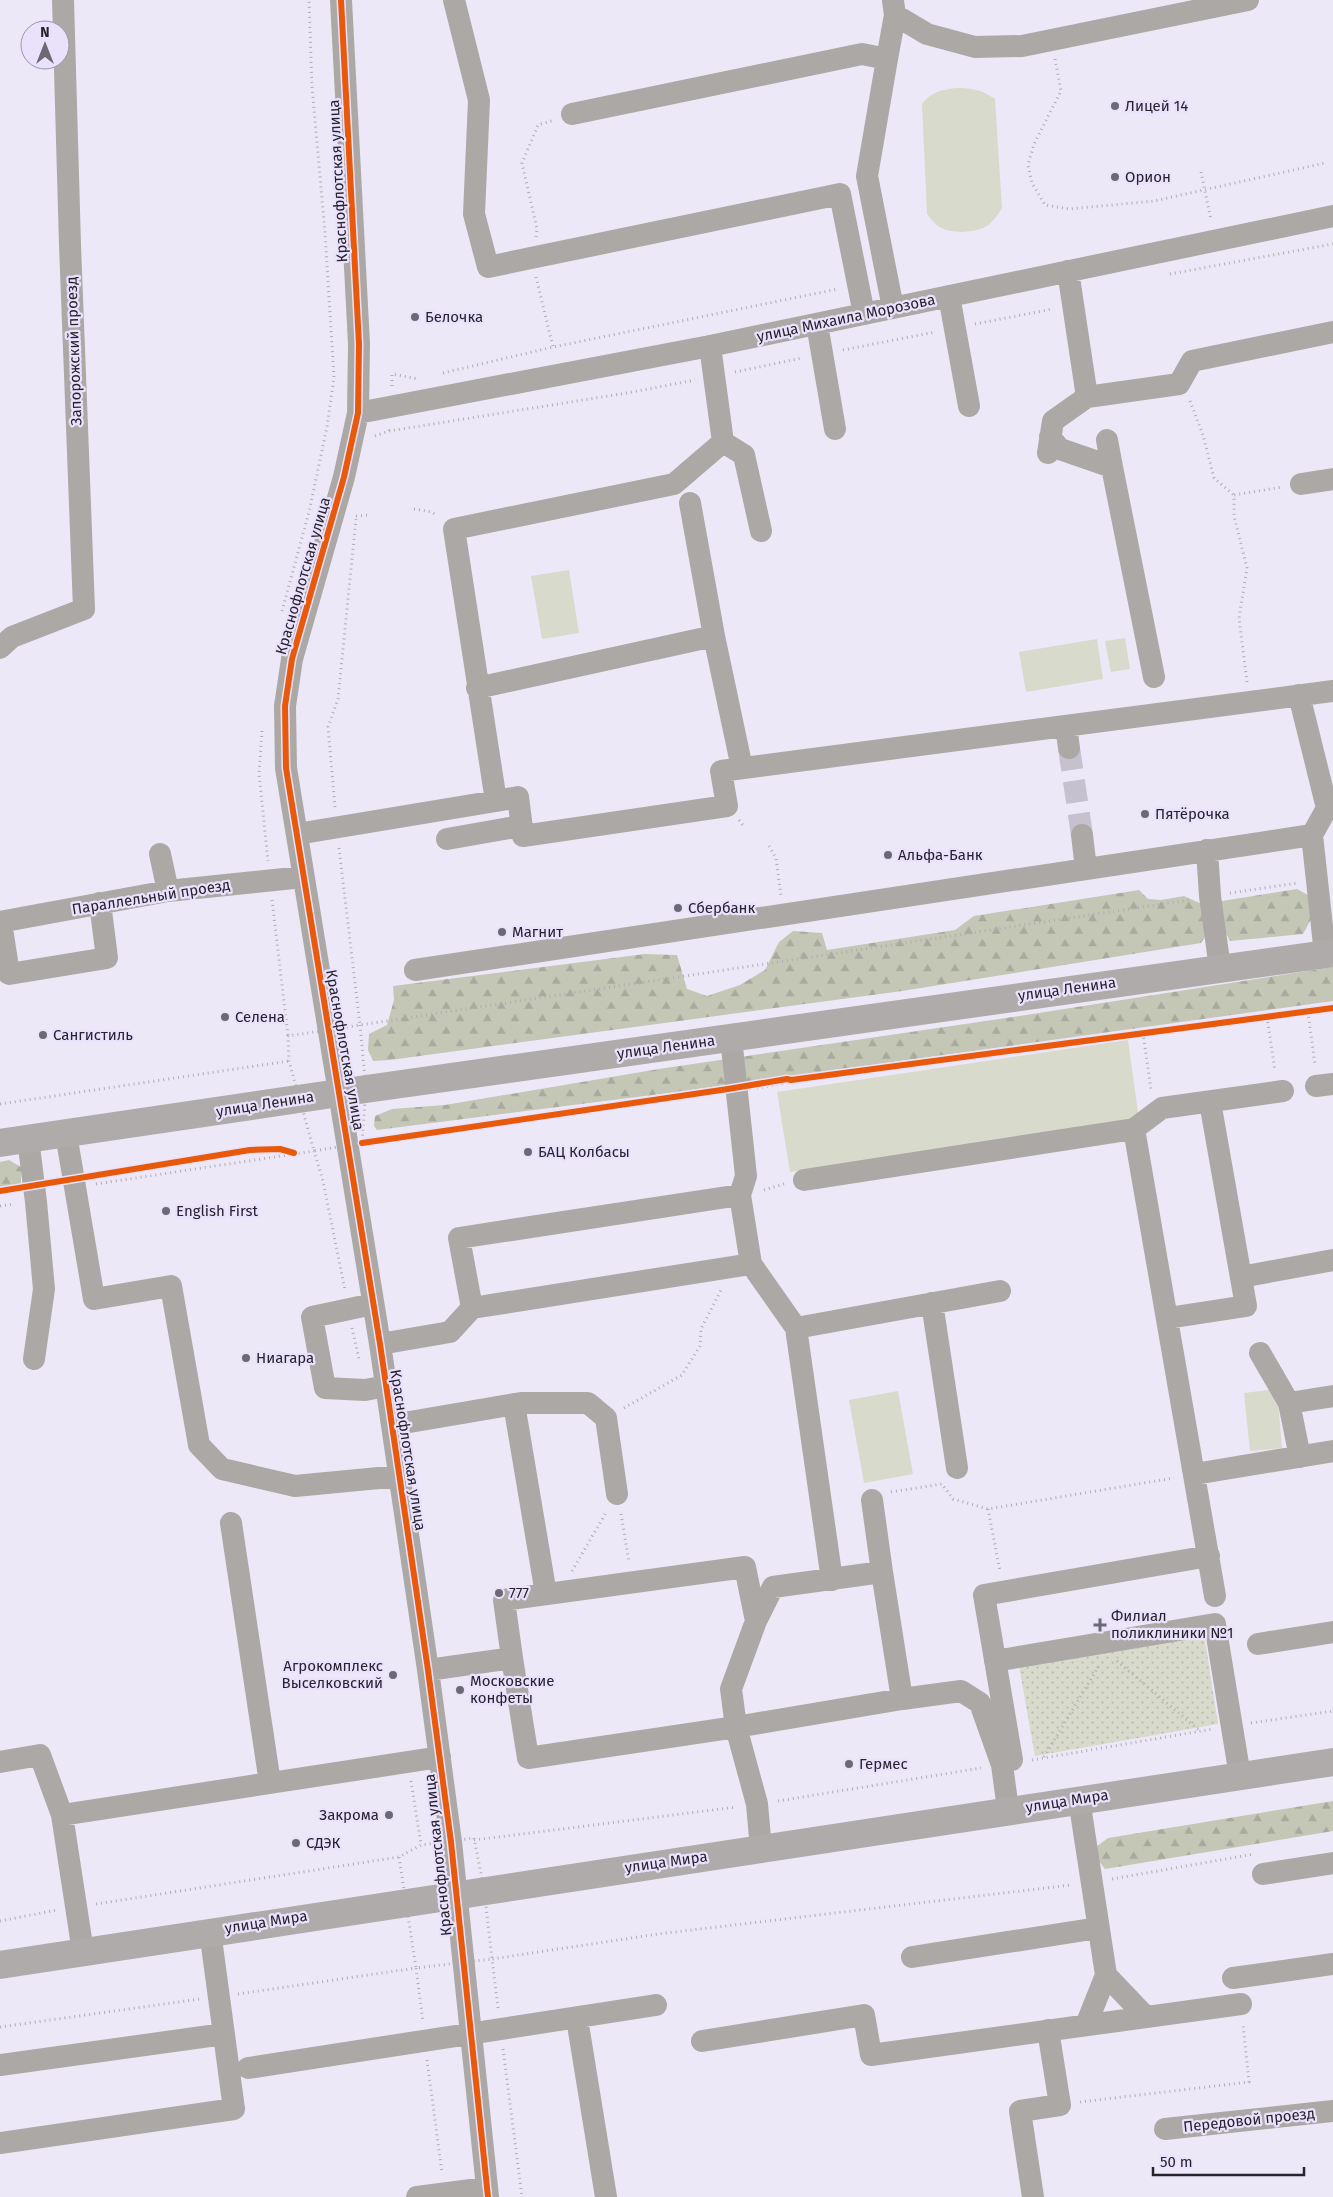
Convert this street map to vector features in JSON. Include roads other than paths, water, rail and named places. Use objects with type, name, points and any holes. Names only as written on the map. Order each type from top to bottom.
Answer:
[{"type":"main road","name":"улица Ленина","points":[[0,1143],[340,1092],[1329,954]]},
{"type":"main road","name":"улица Мира","points":[[0,1965],[210,1931],[1333,1762]]},
{"type":"street","name":"Запорожский проезд","points":[[0,648],[12,637],[84,609],[69,235],[63,0]]},
{"type":"street","name":"Краснофлотская улица","points":[[341,0],[359,344],[358,413],[344,477],[292,658],[285,706],[286,768],[380,1344],[428,1670],[456,1894],[487,2193]]},
{"type":"street","points":[[454,0],[479,100],[474,214],[488,267],[840,194],[864,314]]},
{"type":"street","points":[[894,7],[927,34],[975,47],[1022,46],[1248,0]]},
{"type":"street","points":[[893,308],[866,176],[888,59],[894,7]]},
{"type":"street","points":[[572,114],[862,54],[888,59]]},
{"type":"street","name":"улица Михаила Морозова","points":[[358,413],[710,346],[1333,216]]},
{"type":"street","points":[[1068,271],[1087,397]]},
{"type":"street","points":[[949,296],[969,406]]},
{"type":"street","points":[[817,324],[835,429]]},
{"type":"street","points":[[1112,467],[1049,445],[1053,421],[1087,397],[1178,384],[1192,361],[1333,332]]},
{"type":"street","points":[[710,346],[723,442]]},
{"type":"street","points":[[1107,440],[1154,677]]},
{"type":"street","points":[[723,442],[744,455],[761,531]]},
{"type":"street","points":[[496,801],[477,688],[454,528],[674,484],[723,442]]},
{"type":"street","points":[[1301,484],[1333,478]]},
{"type":"street","points":[[690,503],[714,636],[742,768]]},
{"type":"street","points":[[477,688],[714,636]]},
{"type":"street","points":[[296,834],[518,797],[523,836],[727,806],[721,771],[1068,737],[1249,702],[1333,690]]},
{"type":"street","points":[[1299,695],[1327,808],[1321,826],[1317,880],[1329,954]]},
{"type":"street","points":[[447,839],[521,826]]},
{"type":"street","points":[[415,970],[1207,850],[1321,826]]},
{"type":"street","points":[[1082,834],[1086,869]]},
{"type":"street","points":[[1207,850],[1210,896],[1220,968]]},
{"type":"street","points":[[160,854],[168,891]]},
{"type":"street","name":"Параллельный проезд","points":[[1,922],[168,891],[304,876]]},
{"type":"street","points":[[1,922],[9,974],[107,958],[100,903]]},
{"type":"street","points":[[731,1038],[740,1088],[746,1176],[740,1195],[741,1266],[796,1328],[832,1580]]},
{"type":"street","points":[[804,1180],[1134,1130],[1162,1108],[1280,1092]]},
{"type":"street","points":[[1168,1318],[1246,1306],[1210,1102]]},
{"type":"street","points":[[1134,1130],[1210,1556],[1215,1596]]},
{"type":"street","points":[[66,1134],[94,1299],[171,1286],[199,1445],[222,1470],[295,1486],[400,1476]]},
{"type":"street","points":[[28,1139],[44,1289],[34,1359]]},
{"type":"street","points":[[472,1308],[459,1238],[740,1195]]},
{"type":"street","points":[[1241,1277],[1333,1260]]},
{"type":"street","points":[[380,1344],[450,1332],[472,1308],[741,1266]]},
{"type":"street","points":[[796,1328],[1000,1291]]},
{"type":"street","points":[[932,1303],[957,1468]]},
{"type":"street","points":[[373,1304],[312,1317],[325,1388],[365,1390],[386,1386]]},
{"type":"street","points":[[1260,1352],[1290,1403],[1300,1457]]},
{"type":"street","points":[[1290,1403],[1333,1396]]},
{"type":"street","points":[[392,1426],[514,1404],[588,1403],[606,1418],[617,1494]]},
{"type":"street","points":[[514,1404],[554,1593]]},
{"type":"street","points":[[1195,1474],[1333,1451]]},
{"type":"street","points":[[872,1500],[902,1699]]},
{"type":"street","points":[[231,1522],[270,1782]]},
{"type":"street","points":[[1014,1809],[995,1661],[984,1595],[1210,1556]]},
{"type":"street","points":[[756,1621],[745,1566],[504,1600],[528,1758],[961,1691],[980,1703],[1007,1764]]},
{"type":"street","points":[[761,1849],[757,1804],[736,1727],[731,1690],[756,1621],[773,1587],[882,1572]]},
{"type":"street","points":[[995,1661],[1215,1624],[1240,1776]]},
{"type":"street","points":[[1258,1644],[1333,1632]]},
{"type":"street","points":[[428,1670],[512,1658]]},
{"type":"street","points":[[0,1762],[40,1755],[62,1816],[83,1952]]},
{"type":"street","points":[[62,1816],[270,1782],[440,1757]]},
{"type":"street","points":[[1079,1799],[1106,1975],[1086,2025]]},
{"type":"street","points":[[1259,1864],[1333,1863]]},
{"type":"street","points":[[912,1956],[1098,1928]]},
{"type":"street","points":[[0,2143],[234,2109],[210,1931]]},
{"type":"street","points":[[1233,1978],[1333,1964]]},
{"type":"street","points":[[1106,1975],[1146,2017]]},
{"type":"street","points":[[702,2040],[864,2015],[871,2055],[1241,2004]]},
{"type":"street","points":[[248,2068],[656,2005]]},
{"type":"street","points":[[1033,2197],[1020,2111],[1060,2105],[1048,2030]]},
{"type":"street","points":[[579,2031],[606,2197]]},
{"type":"street","points":[[0,2064],[224,2034]]},
{"type":"street","name":"Передовой проезд","points":[[1165,2128],[1333,2111]]},
{"type":"street","points":[[417,2197],[444,2193],[487,2193]]},
{"type":"tunnel","points":[[1069,748],[1082,835]]},
{"type":"place","name":"Лицей 14","points":[[1115,106]]},
{"type":"place","name":"Орион","points":[[1115,177]]},
{"type":"place","name":"Белочка","points":[[415,317]]},
{"type":"place","name":"Пятёрочка","points":[[1145,814]]},
{"type":"place","name":"Альфа-Банк","points":[[888,855]]},
{"type":"place","name":"Сбербанк","points":[[678,908]]},
{"type":"place","name":"Магнит","points":[[502,932]]},
{"type":"place","name":"Селена","points":[[225,1017]]},
{"type":"place","name":"Сангистиль","points":[[43,1035]]},
{"type":"place","name":"БАЦ Колбасы","points":[[528,1152]]},
{"type":"place","name":"English First","points":[[166,1211]]},
{"type":"place","name":"Ниагара","points":[[246,1358]]},
{"type":"place","name":"777","points":[[499,1593]]},
{"type":"place","name":"Филиал поликлиники №1","points":[[1100,1625]]},
{"type":"place","name":"Агрокомплекс Выселковский","points":[[393,1675]]},
{"type":"place","name":"Московские конфеты","points":[[460,1690]]},
{"type":"place","name":"Гермес","points":[[849,1764]]},
{"type":"place","name":"Закрома","points":[[389,1815]]},
{"type":"place","name":"СДЭК","points":[[296,1843]]}]
